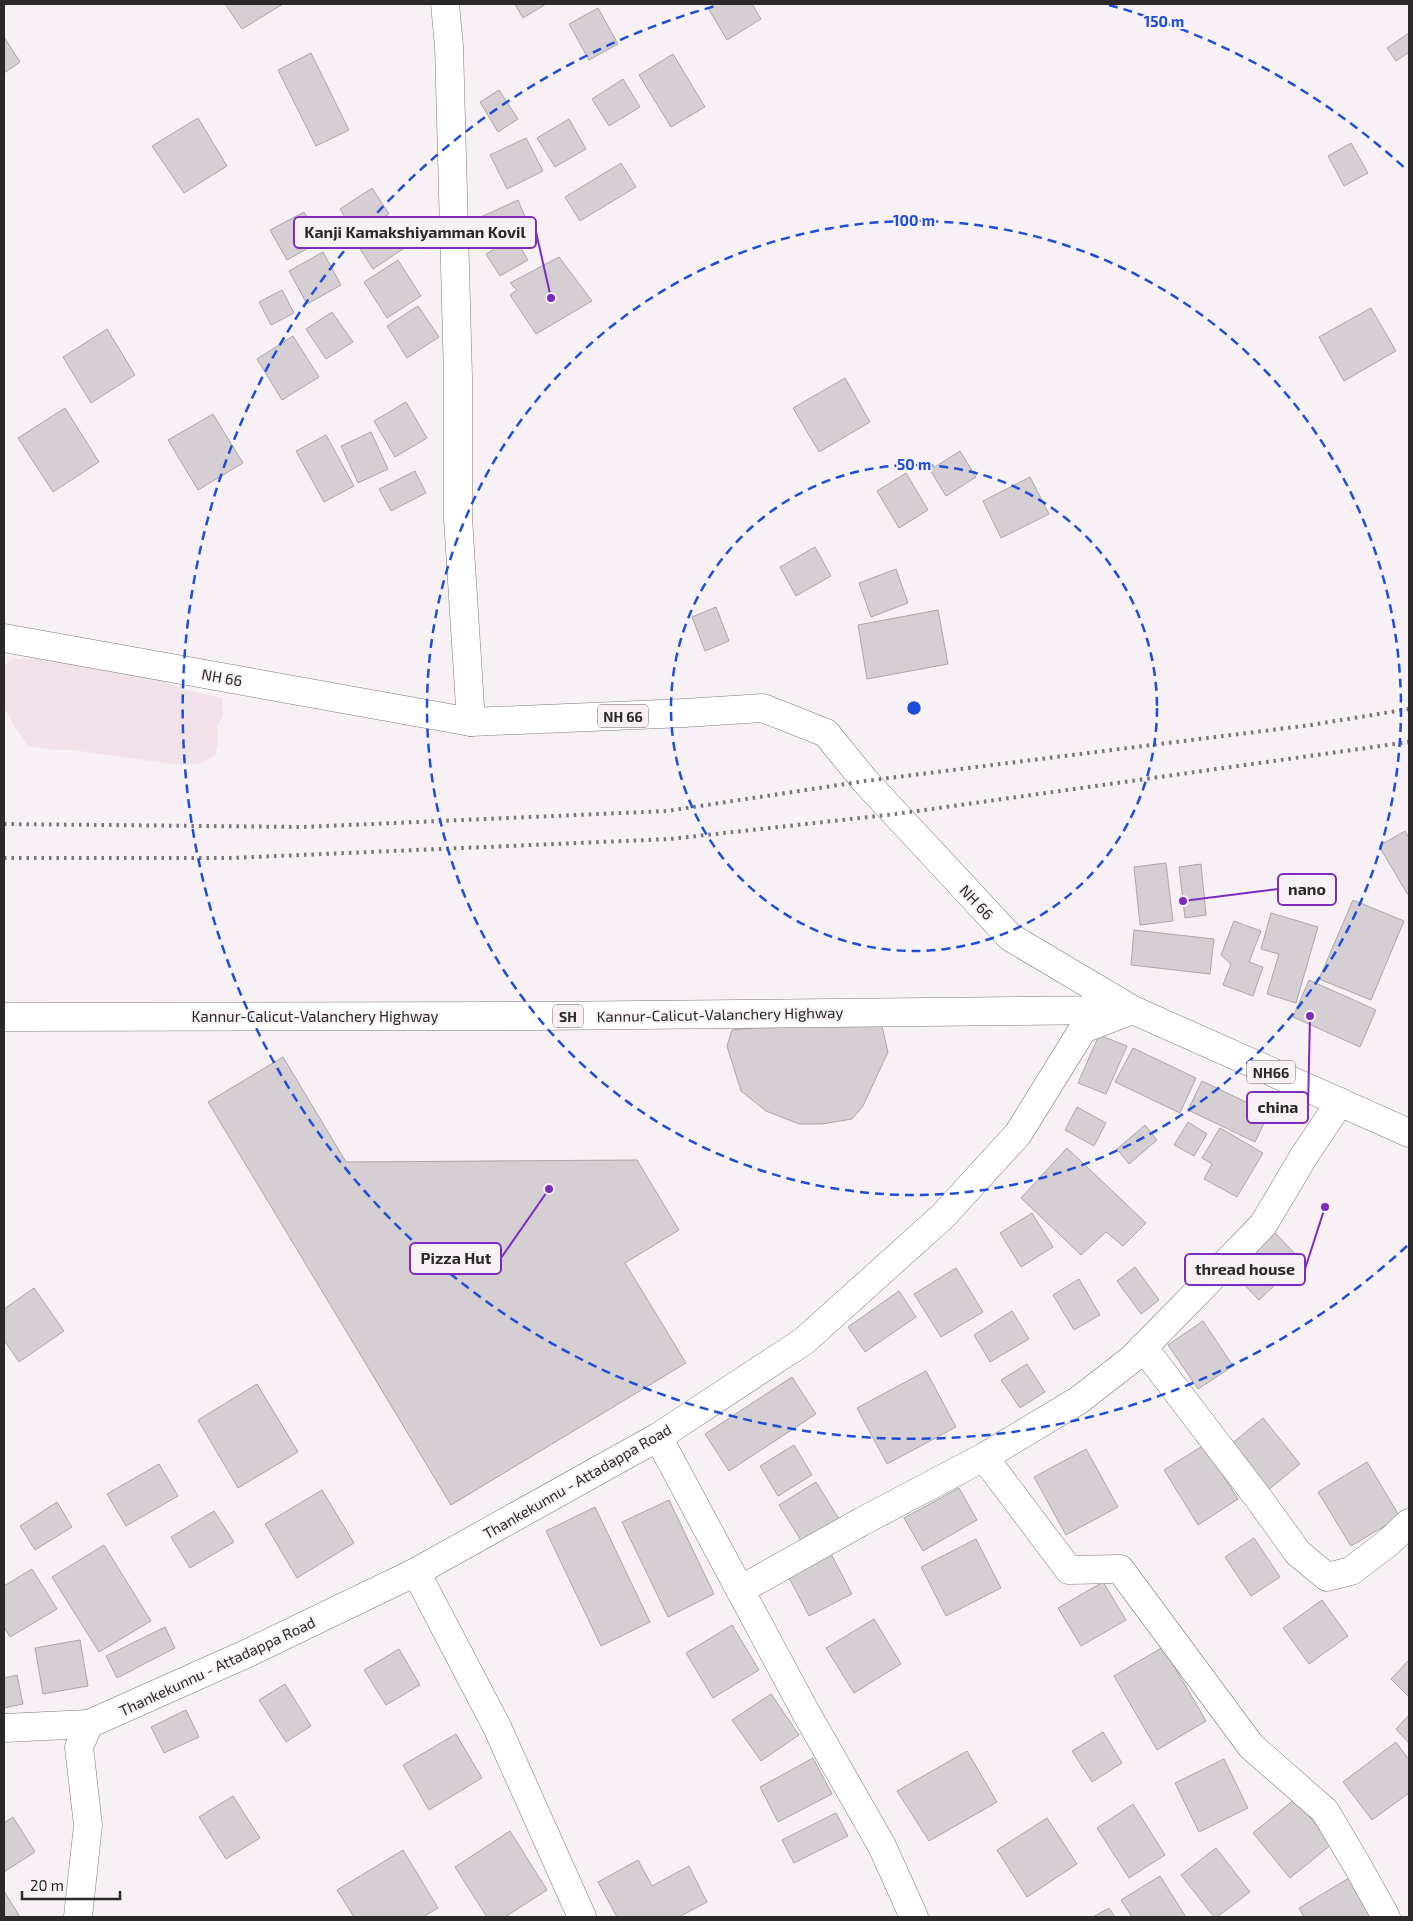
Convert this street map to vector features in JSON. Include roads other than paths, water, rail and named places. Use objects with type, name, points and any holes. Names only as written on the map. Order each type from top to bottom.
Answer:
[{"type":"main road","points":[[445,4],[448,46],[458,377],[458,518],[471,722]]},
{"type":"main road","name":"NH 66","points":[[4,638],[471,722],[763,708],[826,732],[865,781],[1010,937],[1133,1010]]},
{"type":"main road","name":"Kannur-Calicut-Valanchery Highway","points":[[4,1017],[538,1016],[1133,1010],[1409,1133]]},
{"type":"main road","name":"Thankekunnu - Attadappa Road","points":[[89,1724],[248,1653],[416,1572],[658,1437],[804,1341],[936,1223],[1018,1134],[1083,1029],[1133,1010]]},
{"type":"main road","points":[[740,1590],[861,1522],[984,1457],[1079,1400],[1133,1358],[1263,1225],[1304,1156],[1340,1102]]},
{"type":"main road","points":[[1143,1347],[1298,1553],[1326,1577],[1351,1571],[1390,1542],[1409,1523]]},
{"type":"main road","points":[[658,1437],[805,1710],[882,1846],[914,1917]]},
{"type":"main road","points":[[984,1457],[1069,1570],[1120,1569],[1251,1746],[1325,1811],[1358,1864],[1386,1917]]},
{"type":"main road","points":[[416,1572],[497,1727],[582,1917]]},
{"type":"main road","points":[[4,1728],[89,1724],[79,1747],[88,1825],[78,1917]]},
{"type":"railway","points":[[4,824],[303,827],[667,811],[865,781],[1311,725],[1409,709]]},
{"type":"railway","points":[[4,858],[231,858],[670,839],[896,814],[1409,742]]},
{"type":"place","name":"Kanji Kamakshiyamman Kovil","points":[[551,298]]},
{"type":"place","name":"nano","points":[[1183,901]]},
{"type":"place","name":"china","points":[[1310,1016]]},
{"type":"place","name":"Pizza Hut","points":[[549,1189]]},
{"type":"place","name":"thread house","points":[[1325,1207]]}]
